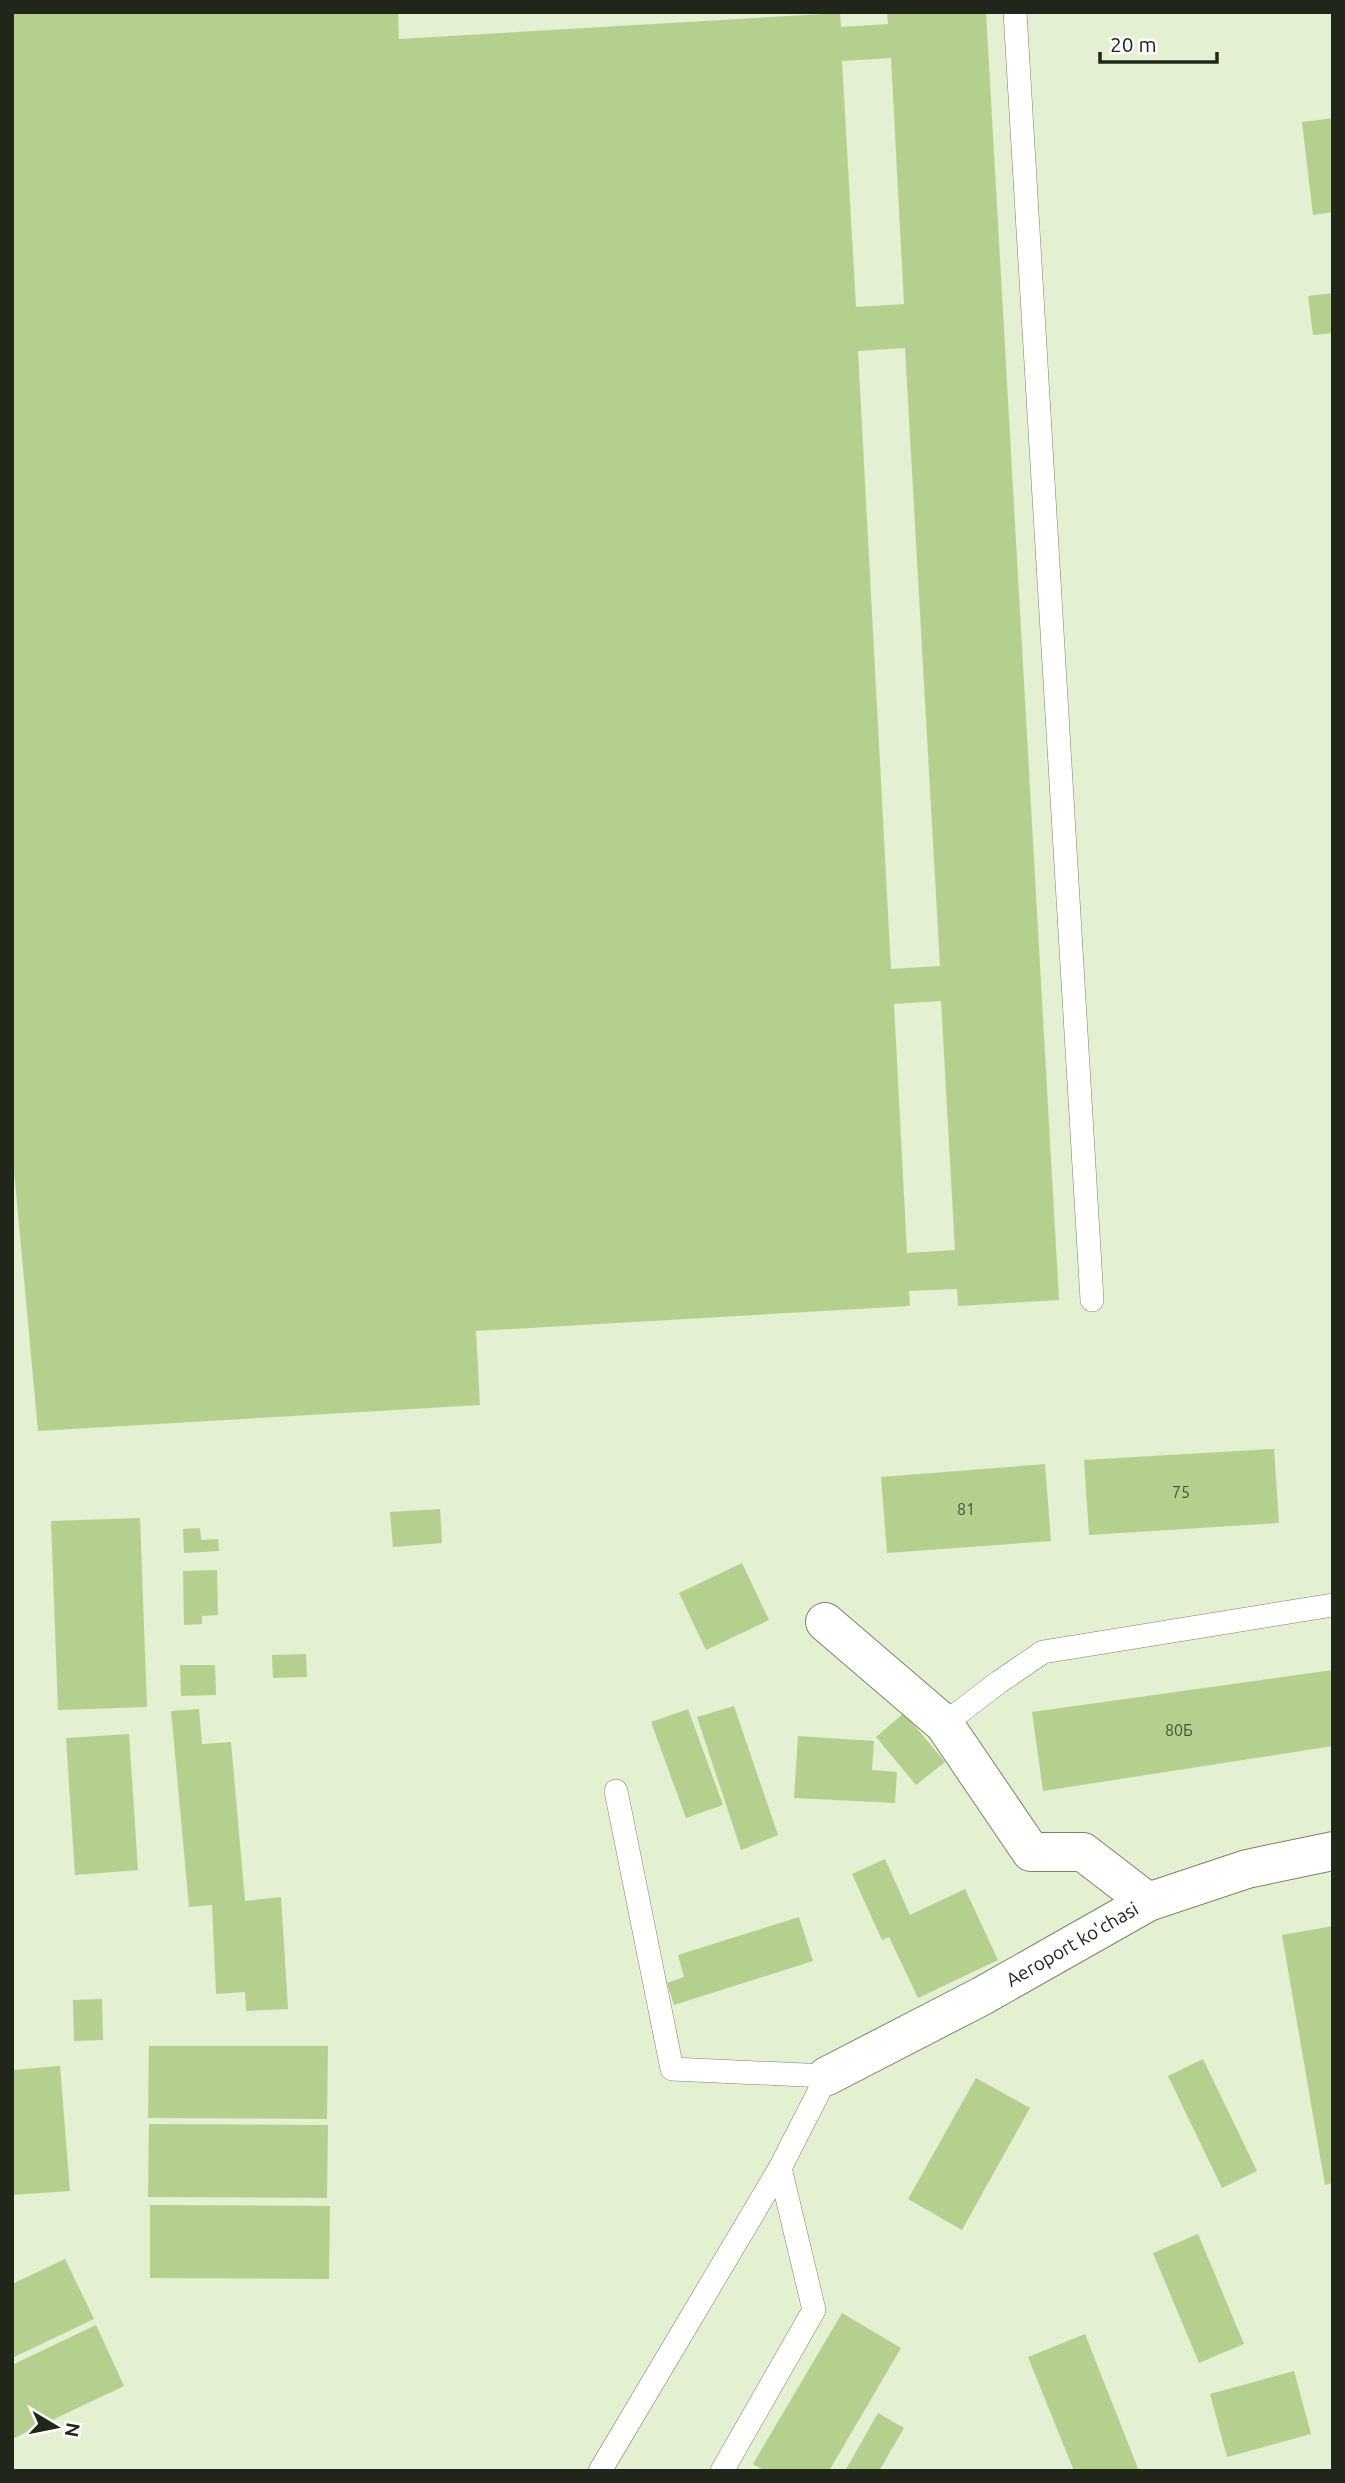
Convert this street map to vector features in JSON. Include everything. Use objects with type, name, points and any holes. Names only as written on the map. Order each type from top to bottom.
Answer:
[{"type":"street","points":[[825,1622],[944,1724],[1031,1852],[1083,1852],[1148,1902]]},
{"type":"street","name":"Aeroport ko'chasi","points":[[827,2077],[982,1996],[1148,1902],[1247,1869],[1333,1851]]},
{"type":"lane","points":[[1015,12],[1092,1300]]},
{"type":"lane","points":[[944,1724],[1043,1653],[1333,1605]]},
{"type":"lane","points":[[600,2471],[780,2168],[827,2077],[672,2068],[615,1791]]},
{"type":"lane","points":[[722,2471],[814,2310],[780,2168]]},
{"type":"building","points":[[12,12],[398,12],[399,39],[840,13],[841,27],[888,24],[887,12],[986,12],[1059,1300],[958,1306],[957,1289],[909,1291],[910,1306],[476,1331],[480,1405],[38,1431],[12,1149]],"holes":[[[891,58],[904,304],[856,307],[842,61]],[[905,348],[940,966],[891,969],[858,351]],[[941,1001],[955,1250],[907,1253],[894,1004]]]},
{"type":"building","points":[[1333,118],[1333,212],[1313,215],[1302,122]]},
{"type":"building","points":[[1333,293],[1333,333],[1313,335],[1308,296]]},
{"type":"building","points":[[1274,1449],[1279,1523],[1089,1535],[1084,1460]]},
{"type":"building","points":[[1045,1464],[1051,1541],[887,1553],[881,1477]]},
{"type":"building","points":[[440,1509],[442,1543],[393,1547],[390,1512]]},
{"type":"building","points":[[140,1518],[147,1707],[58,1710],[51,1521]]},
{"type":"building","points":[[200,1528],[201,1540],[218,1539],[219,1551],[184,1553],[183,1529]]},
{"type":"building","points":[[742,1563],[769,1620],[706,1650],[679,1593]]},
{"type":"building","points":[[217,1570],[218,1615],[202,1616],[202,1624],[184,1625],[183,1571]]},
{"type":"building","points":[[306,1654],[307,1677],[273,1678],[272,1655]]},
{"type":"building","points":[[180,1665],[215,1665],[216,1695],[181,1696]]},
{"type":"building","points":[[1333,1670],[1333,1746],[1043,1791],[1032,1712]]},
{"type":"building","points":[[734,1706],[778,1835],[741,1850],[697,1717]]},
{"type":"building","points":[[199,1709],[202,1744],[231,1742],[245,1901],[281,1897],[288,2009],[246,2011],[245,1992],[216,1994],[212,1905],[189,1907],[171,1711]]},
{"type":"building","points":[[688,1709],[723,1805],[686,1818],[651,1722]]},
{"type":"building","points":[[904,1713],[945,1762],[916,1785],[876,1737]]},
{"type":"building","points":[[129,1734],[138,1870],[75,1875],[66,1738]]},
{"type":"building","points":[[798,1736],[874,1741],[872,1770],[897,1772],[895,1803],[794,1798]]},
{"type":"building","points":[[885,1859],[910,1915],[965,1889],[998,1960],[918,1998],[889,1937],[882,1940],[852,1874]]},
{"type":"building","points":[[799,1917],[813,1961],[674,2005],[667,1983],[684,1977],[678,1955]]},
{"type":"building","points":[[1333,1926],[1333,2183],[1325,2185],[1282,1935]]},
{"type":"building","points":[[102,1999],[103,2040],[74,2041],[73,2000]]},
{"type":"building","points":[[149,2046],[328,2046],[327,2119],[148,2118]]},
{"type":"building","points":[[1203,2059],[1257,2171],[1222,2188],[1168,2076]]},
{"type":"building","points":[[60,2066],[70,2191],[12,2195],[12,2070]]},
{"type":"building","points":[[976,2078],[1030,2108],[962,2230],[908,2199]]},
{"type":"building","points":[[149,2124],[328,2125],[327,2198],[148,2197]]},
{"type":"building","points":[[150,2205],[330,2206],[329,2279],[150,2278]]},
{"type":"building","points":[[1198,2234],[1244,2344],[1199,2363],[1153,2253]]},
{"type":"building","points":[[65,2259],[94,2319],[12,2358],[12,2284]]},
{"type":"building","points":[[842,2313],[901,2348],[829,2471],[765,2471],[753,2464]]},
{"type":"building","points":[[96,2325],[124,2386],[12,2439],[12,2365]]},
{"type":"building","points":[[1085,2334],[1139,2471],[1074,2471],[1028,2357]]},
{"type":"building","points":[[1294,2371],[1311,2434],[1227,2457],[1210,2394]]},
{"type":"building","points":[[878,2413],[904,2428],[879,2471],[845,2471]]}]
